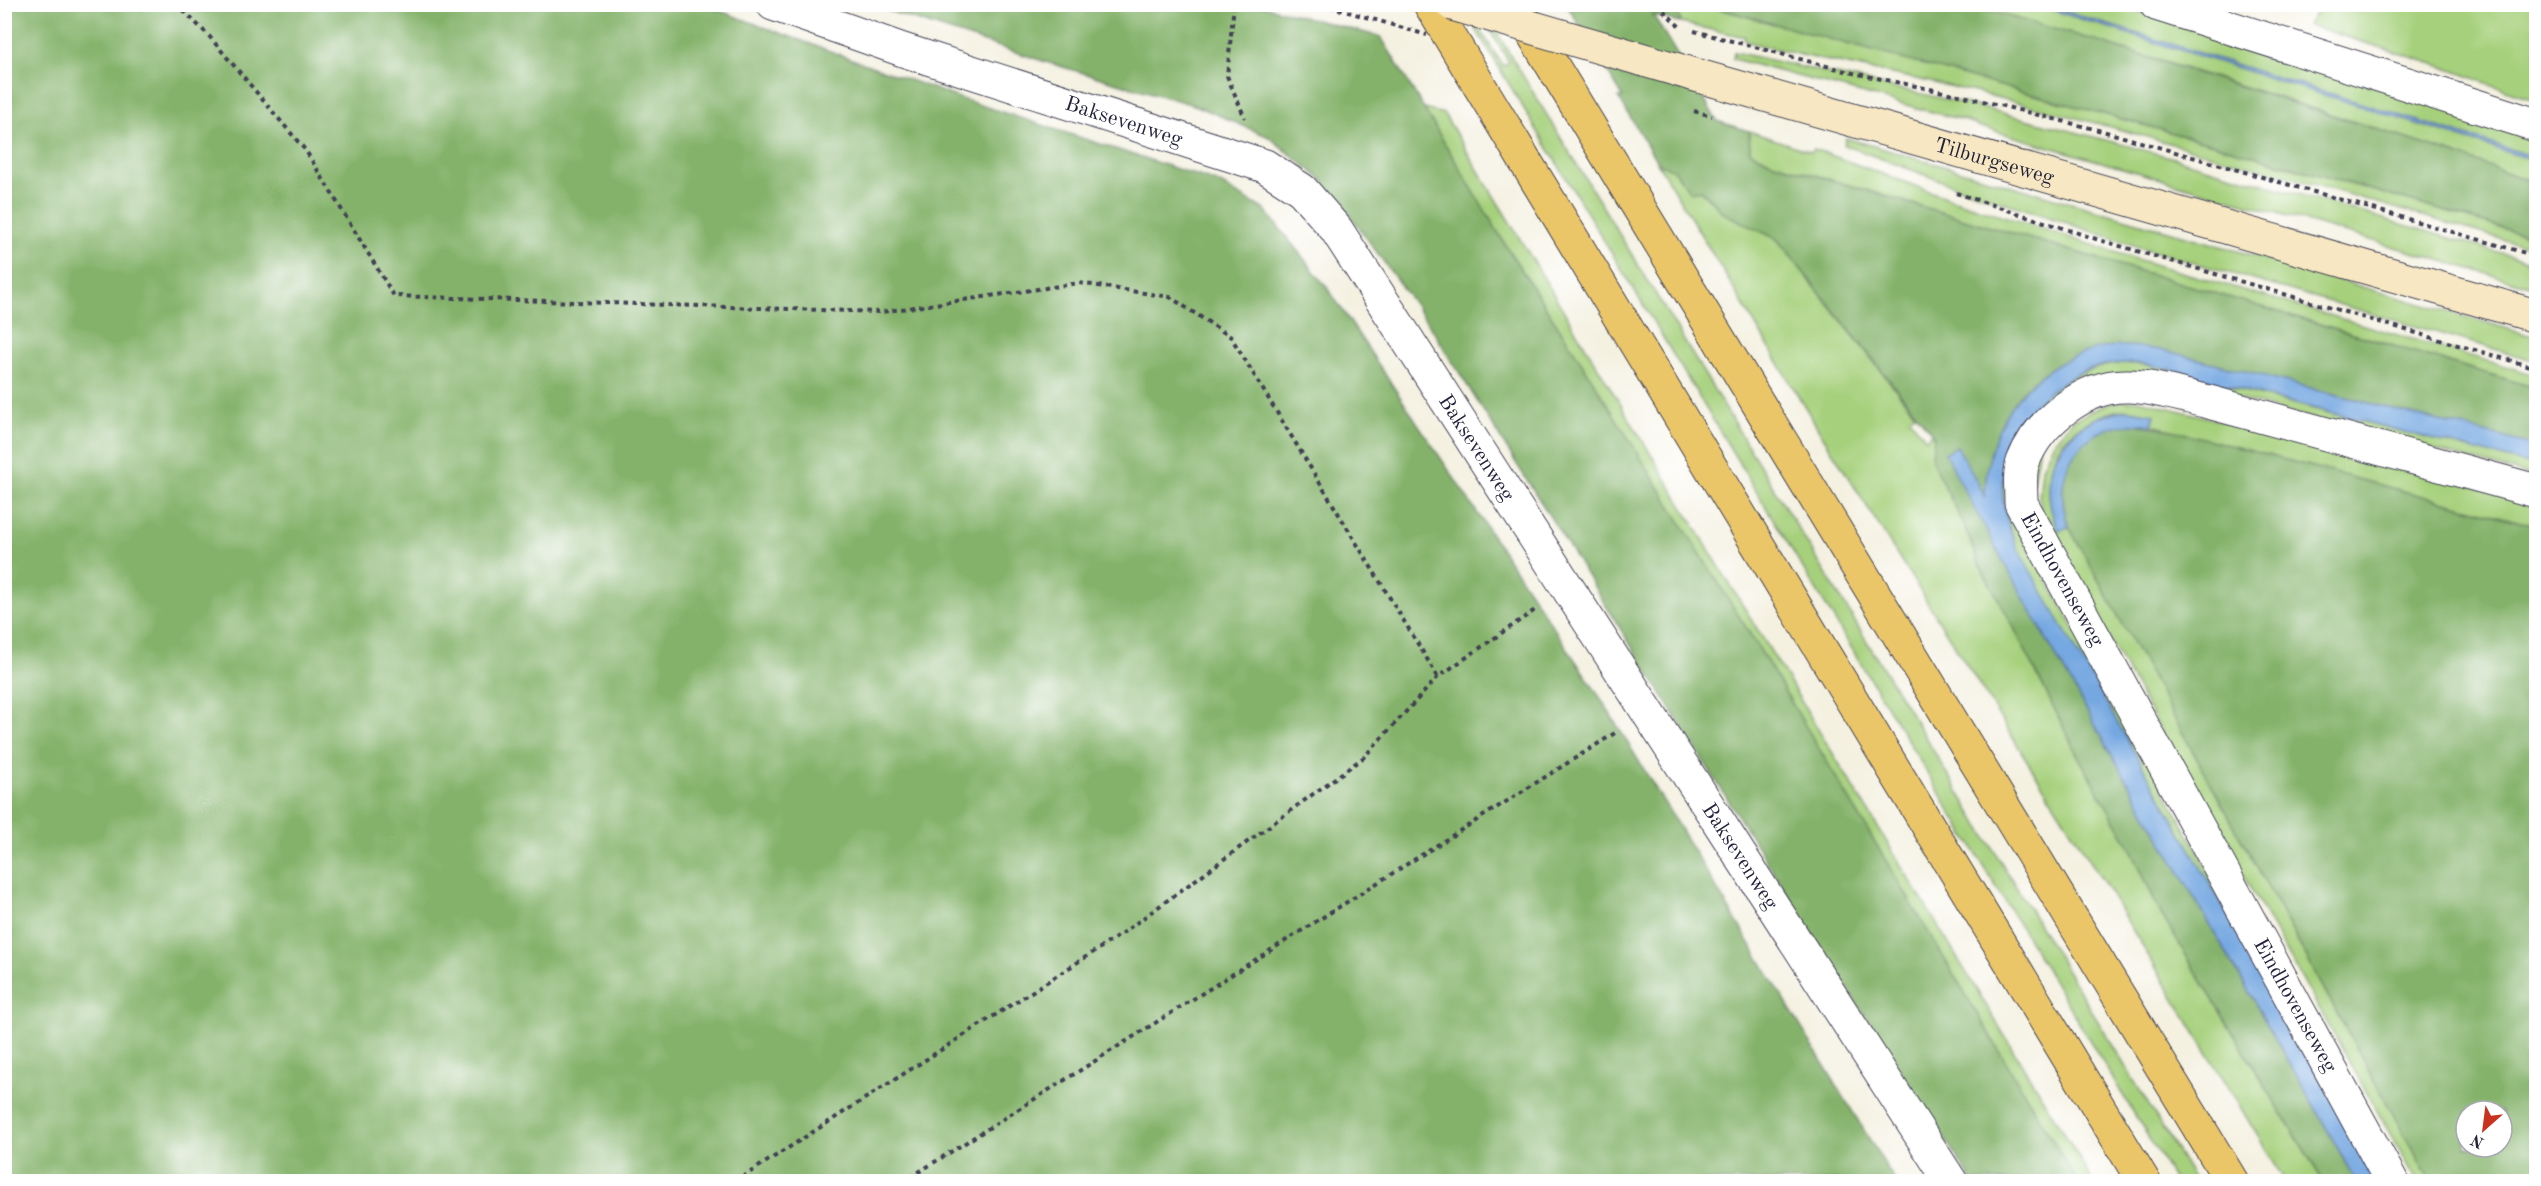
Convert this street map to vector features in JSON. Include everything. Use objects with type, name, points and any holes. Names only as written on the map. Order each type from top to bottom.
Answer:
[{"type":"highway","points":[[1430,4],[2144,1182]]},
{"type":"highway","points":[[1515,4],[2232,1182]]},
{"type":"street","name":"Baksevenweg","points":[[773,4],[903,50],[1265,166],[1302,190],[1336,229],[1951,1182]]},
{"type":"street","name":"Tilburgseweg","points":[[1452,4],[2536,316]]},
{"type":"street","points":[[2156,4],[2480,105],[2536,125]]},
{"type":"street","name":"Eindhovenseweg","points":[[2392,1182],[2021,503],[2022,464],[2039,432],[2067,407],[2094,392],[2126,386],[2160,390],[2205,401],[2536,491]]},
{"type":"path","points":[[177,4],[209,36],[306,152],[394,296],[881,312],[1079,283],[1170,297],[1231,337],[1438,677]]},
{"type":"path","points":[[1227,76],[1234,4]]},
{"type":"path","points":[[1657,4],[1680,27],[1853,73],[1963,96],[2106,132],[2536,256]]},
{"type":"path","points":[[1953,192],[2096,239],[2536,368]]},
{"type":"path","points":[[735,1182],[1117,937],[1364,756],[1438,677],[1567,587]]},
{"type":"path","points":[[903,1182],[1649,712]]},
{"type":"green space","points":[[5,4],[704,5],[962,99],[1217,182],[1265,210],[1329,290],[1601,699],[1895,1181],[5,1181]]},
{"type":"green space","points":[[870,5],[1260,5],[1381,37],[1508,249],[1578,357],[1765,658],[2077,1181],[1972,1181],[1811,932],[1430,326],[1337,197],[1322,180],[1269,137],[1197,106],[1049,63]]},
{"type":"green space","points":[[1461,5],[1465,5],[1503,66],[1509,62],[1474,5],[1480,5],[2195,1181],[2175,1181]]},
{"type":"green space","points":[[1567,5],[1675,5],[1681,23],[1653,15],[1717,121],[1749,131],[1750,151],[1771,162],[2536,388],[2536,446],[2167,351],[2130,347],[2095,351],[2065,361],[2038,377],[2016,399],[2000,427],[1989,460],[1985,498],[1957,446],[1946,453],[2097,728],[2356,1181],[2323,1181],[2161,914],[2130,847],[2078,756],[2011,622],[1980,566],[1964,525],[1936,470],[1932,458],[1934,436],[1777,239],[1723,213],[1701,190],[1690,192],[1674,170],[1657,162],[1618,97],[1623,97]]},
{"type":"green space","points":[[1675,5],[1705,5],[2224,147],[2536,238],[2536,249],[2122,130],[1983,94],[1744,41],[1745,37],[1681,23]]},
{"type":"green space","points":[[1705,5],[1968,5],[2080,36],[2452,153],[2536,183],[2536,238],[2224,147]]},
{"type":"green space","points":[[1968,5],[2036,5],[2536,161],[2536,183],[2254,90]]},
{"type":"green space","points":[[2045,5],[2119,5],[2536,137],[2536,158]]},
{"type":"green space","points":[[2320,5],[2536,5],[2536,101],[2437,65],[2308,25]]},
{"type":"green space","points":[[1734,52],[1976,106],[2174,158],[2536,263],[2536,288],[1966,121],[1733,59]]},
{"type":"green space","points":[[1409,105],[1444,114],[2093,1181],[2060,1181]]},
{"type":"green space","points":[[1749,131],[1812,152],[1814,149],[1951,199],[2136,259],[2536,375],[2536,388],[1771,162],[1750,151]]},
{"type":"green space","points":[[1846,138],[2536,337],[2536,361],[2139,247],[1958,187],[1844,145]]},
{"type":"green space","points":[[1657,162],[1674,169],[1690,192],[1700,190],[1723,213],[1777,239],[1915,414],[1909,418],[1926,439],[1931,433],[1934,436],[1980,566],[2011,622],[2078,756],[2130,847],[2161,914],[2323,1181],[2285,1181],[2106,886],[1825,440]]},
{"type":"green space","points":[[2123,363],[2163,367],[2216,384],[2536,466],[2536,477],[2162,379],[2045,415],[2023,536],[2381,1181],[2019,552],[2007,519],[2003,486],[2007,456],[2018,428],[2036,404],[2059,385],[2089,371]]},
{"type":"green space","points":[[2139,400],[2536,502],[2536,526],[2152,425],[2155,415],[2130,410],[2104,414],[2081,426],[2062,443],[2053,464],[2053,489],[2058,530],[2069,527],[2430,1181],[2417,1181],[2051,537],[2041,510],[2039,496],[2042,468],[2054,442],[2073,420],[2111,402]]},
{"type":"green space","points":[[2127,423],[2172,430],[2536,526],[2536,1181],[2430,1181],[2069,527],[2062,491],[2065,474],[2080,447],[2092,436],[2108,428]]},
{"type":"water","points":[[2036,5],[2045,5],[2531,156],[2536,158],[2536,161]]},
{"type":"water","points":[[2113,346],[2167,351],[2536,446],[2536,466],[2247,391],[2176,370],[2122,363],[2091,368],[2078,373],[2043,397],[2017,430],[2005,460],[2004,506],[2019,551],[2381,1181],[2356,1181],[2045,637],[1945,453],[1957,446],[1985,496],[1994,441],[2005,417],[2019,396],[2037,378],[2059,364],[2084,353]]},
{"type":"water","points":[[2128,410],[2155,414],[2152,425],[2129,424],[2109,428],[2092,437],[2078,449],[2068,465],[2063,484],[2063,504],[2069,527],[2058,530],[2051,508],[2049,487],[2052,468],[2059,450],[2071,435],[2086,423]]}]
